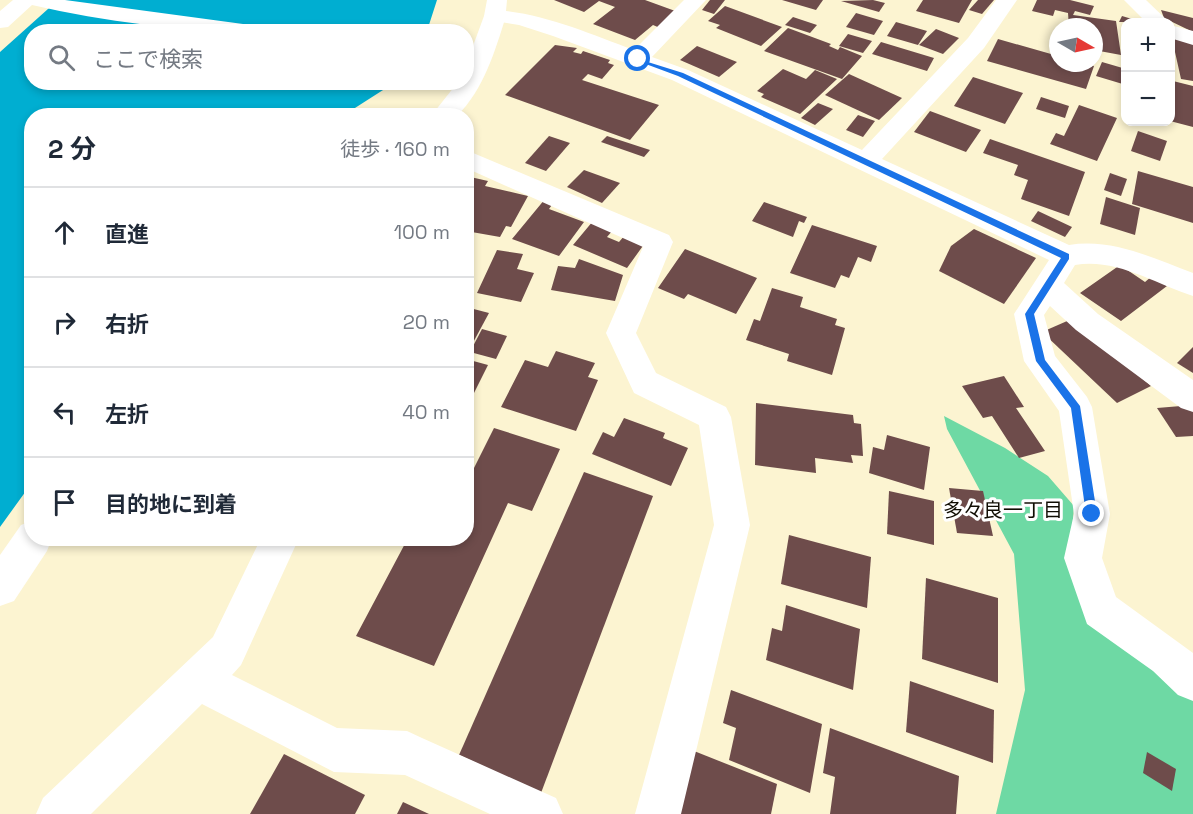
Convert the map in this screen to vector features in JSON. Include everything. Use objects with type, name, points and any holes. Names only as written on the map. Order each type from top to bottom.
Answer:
[{"type":"street","points":[[0,22],[26,0]]},
{"type":"street","points":[[35,0],[69,7],[197,24]]},
{"type":"street","points":[[638,59],[696,0]]},
{"type":"street","points":[[866,161],[976,43],[1007,0]]},
{"type":"street","points":[[1134,0],[1154,18]]},
{"type":"street","points":[[474,60],[496,8],[520,19],[561,31],[680,75],[1066,256],[1082,252],[1105,254],[1193,285]]},
{"type":"street","points":[[1175,33],[1193,38]]},
{"type":"street","points":[[449,108],[464,90]]},
{"type":"street","points":[[474,161],[659,242],[621,333],[645,383],[714,417],[732,525],[658,814]]},
{"type":"street","points":[[1066,256],[1029,314],[1040,361],[1075,406],[1092,514],[1083,558],[1101,610],[1167,657],[1193,680]]},
{"type":"street","points":[[1048,286],[1087,322],[1193,398]]},
{"type":"street","points":[[0,587],[28,546]]},
{"type":"street","points":[[59,814],[227,651],[277,546]]},
{"type":"street","points":[[197,679],[334,750],[407,753],[540,814]]},
{"type":"green space","points":[[944,416],[1005,448],[1048,476],[1074,506],[1071,544],[1193,696],[1193,814],[996,814],[1025,690],[1014,554],[947,429]]},
{"type":"water","points":[[58,0],[437,0],[429,24],[31,24]]},
{"type":"water","points":[[24,30],[24,90],[383,90],[355,108],[24,108],[24,494],[0,527],[0,52]]},
{"type":"building","points":[[554,0],[645,0],[678,12],[660,28],[653,25],[635,40],[593,24],[615,7],[599,1],[584,12]]},
{"type":"building","points":[[710,0],[725,0],[714,14],[702,10]]},
{"type":"building","points":[[782,0],[823,0],[816,10]]},
{"type":"building","points":[[873,0],[885,3],[879,12],[841,1]]},
{"type":"building","points":[[923,0],[972,0],[959,23],[916,11]]},
{"type":"building","points":[[978,0],[994,0],[982,14],[969,10]]},
{"type":"building","points":[[1037,0],[1070,0],[1094,6],[1090,15],[1075,11],[1073,15],[1094,18],[1068,18],[1068,13],[1055,10],[1053,16],[1032,11]]},
{"type":"building","points":[[725,6],[782,27],[761,46],[716,28],[720,25],[708,21]]},
{"type":"building","points":[[1161,10],[1193,18],[1193,32],[1175,23],[1175,18],[1164,18]]},
{"type":"building","points":[[856,13],[883,21],[874,35],[846,27]]},
{"type":"building","points":[[793,17],[817,25],[810,33],[785,25]]},
{"type":"building","points":[[1103,19],[1116,21],[1121,55],[1103,52]]},
{"type":"building","points":[[896,22],[927,31],[918,45],[887,36]]},
{"type":"building","points":[[788,28],[831,44],[829,46],[838,50],[840,47],[862,56],[842,79],[764,51]]},
{"type":"building","points":[[936,29],[959,38],[943,54],[919,45]]},
{"type":"building","points":[[848,34],[872,41],[863,53],[839,46]]},
{"type":"building","points":[[1175,37],[1193,43],[1193,81],[1181,79],[1175,52]]},
{"type":"building","points":[[998,39],[1049,53],[1049,72],[1092,72],[1086,89],[987,61]]},
{"type":"building","points":[[881,42],[934,58],[927,71],[872,54]]},
{"type":"building","points":[[555,45],[577,48],[573,52],[581,54],[583,51],[610,60],[608,63],[614,65],[602,79],[588,74],[582,80],[659,105],[630,140],[505,95]]},
{"type":"building","points":[[697,46],[737,62],[719,77],[680,60]]},
{"type":"building","points":[[1103,62],[1121,68],[1121,84],[1096,76],[1098,72],[1103,72]]},
{"type":"building","points":[[783,69],[806,79],[815,70],[837,79],[800,114],[761,97],[764,94],[757,91]]},
{"type":"building","points":[[849,74],[902,98],[879,120],[825,95]]},
{"type":"building","points":[[973,77],[1023,93],[1005,124],[954,106]]},
{"type":"building","points":[[1175,82],[1193,86],[1193,127],[1175,122]]},
{"type":"building","points":[[1041,97],[1069,106],[1065,118],[1036,109]]},
{"type":"building","points":[[818,103],[833,109],[815,125],[801,118]]},
{"type":"building","points":[[1079,105],[1117,118],[1097,161],[1050,144],[1056,133],[1064,136]]},
{"type":"building","points":[[930,111],[981,130],[966,152],[914,132]]},
{"type":"building","points":[[858,115],[875,121],[863,137],[846,130]]},
{"type":"building","points":[[1138,131],[1167,141],[1160,161],[1131,151]]},
{"type":"building","points":[[549,136],[570,143],[546,171],[525,163]]},
{"type":"building","points":[[607,136],[650,150],[644,157],[601,142]]},
{"type":"building","points":[[990,139],[1085,172],[1069,216],[1021,199],[1028,180],[1014,175],[1018,165],[983,153]]},
{"type":"building","points":[[584,170],[620,183],[602,203],[567,187]]},
{"type":"building","points":[[1138,171],[1193,187],[1193,223],[1132,204]]},
{"type":"building","points":[[1110,173],[1127,179],[1121,196],[1104,190]]},
{"type":"building","points":[[474,178],[488,181],[485,186],[528,196],[511,227],[506,226],[500,237],[474,232]]},
{"type":"building","points":[[1106,197],[1140,208],[1135,235],[1100,224]]},
{"type":"building","points":[[545,199],[554,202],[549,209],[584,222],[559,256],[512,239]]},
{"type":"building","points":[[764,202],[807,217],[804,223],[799,221],[793,237],[752,221]]},
{"type":"building","points":[[1038,211],[1072,227],[1065,237],[1031,221]]},
{"type":"building","points":[[593,221],[613,230],[607,237],[619,242],[625,235],[645,243],[627,268],[573,245]]},
{"type":"building","points":[[812,225],[877,246],[871,262],[858,257],[849,278],[841,275],[835,288],[790,273]]},
{"type":"building","points":[[974,229],[1036,258],[1004,304],[939,271],[951,246]]},
{"type":"building","points":[[685,249],[757,278],[736,314],[688,294],[684,299],[658,288]]},
{"type":"building","points":[[497,250],[523,254],[517,269],[534,273],[521,302],[477,293]]},
{"type":"building","points":[[579,259],[623,275],[615,301],[551,290],[558,266],[575,268]]},
{"type":"building","points":[[1120,265],[1145,282],[1152,276],[1167,286],[1121,321],[1080,293]]},
{"type":"building","points":[[772,288],[803,297],[800,307],[837,319],[835,325],[845,328],[832,375],[787,361],[789,354],[746,340],[754,319],[760,321]]},
{"type":"building","points":[[474,309],[489,313],[474,341]]},
{"type":"building","points":[[1074,318],[1151,386],[1117,403],[1042,332]]},
{"type":"building","points":[[482,329],[507,336],[496,359],[474,353],[474,344]]},
{"type":"building","points":[[1193,347],[1193,373],[1177,363]]},
{"type":"building","points":[[556,351],[595,363],[588,377],[598,380],[576,431],[501,407],[525,360],[548,367]]},
{"type":"building","points":[[474,361],[488,365],[474,393]]},
{"type":"building","points":[[1004,376],[1024,407],[1016,408],[1045,451],[1019,458],[992,416],[983,418],[962,386]]},
{"type":"building","points":[[756,403],[853,415],[854,423],[861,424],[863,456],[851,455],[853,463],[815,458],[816,473],[755,465]]},
{"type":"building","points":[[1193,405],[1193,436],[1176,437],[1157,408]]},
{"type":"building","points":[[624,418],[665,433],[663,438],[688,448],[671,486],[592,454],[603,432],[614,437]]},
{"type":"building","points":[[494,428],[560,449],[532,511],[508,503],[434,666],[356,636],[404,546],[474,546],[474,468]]},
{"type":"building","points":[[887,435],[930,447],[924,490],[869,473],[873,447],[884,450]]},
{"type":"building","points":[[584,472],[653,496],[541,793],[459,755]]},
{"type":"building","points":[[949,488],[983,491],[993,536],[957,533]]},
{"type":"building","points":[[889,491],[934,501],[934,545],[887,534]]},
{"type":"building","points":[[789,535],[871,557],[867,608],[781,584]]},
{"type":"building","points":[[926,578],[998,598],[998,683],[922,659]]},
{"type":"building","points":[[786,605],[860,629],[853,690],[766,660],[772,628],[782,631]]},
{"type":"building","points":[[910,681],[994,710],[993,763],[906,732]]},
{"type":"building","points":[[731,690],[822,724],[810,793],[729,760],[736,728],[723,723]]},
{"type":"building","points":[[830,728],[959,776],[956,814],[830,814],[835,777],[823,773]]},
{"type":"building","points":[[689,749],[777,784],[771,814],[672,814]]},
{"type":"building","points":[[1147,752],[1176,769],[1172,791],[1143,773]]},
{"type":"building","points":[[284,754],[365,795],[355,814],[250,814]]},
{"type":"building","points":[[403,802],[429,814],[397,814]]},
{"type":"district","name":"多々良一丁目","points":[[1003,510]]},
{"type":"route","points":[[638,59],[680,75],[1066,256],[1029,314],[1040,361],[1075,406],[1092,514]]}]
